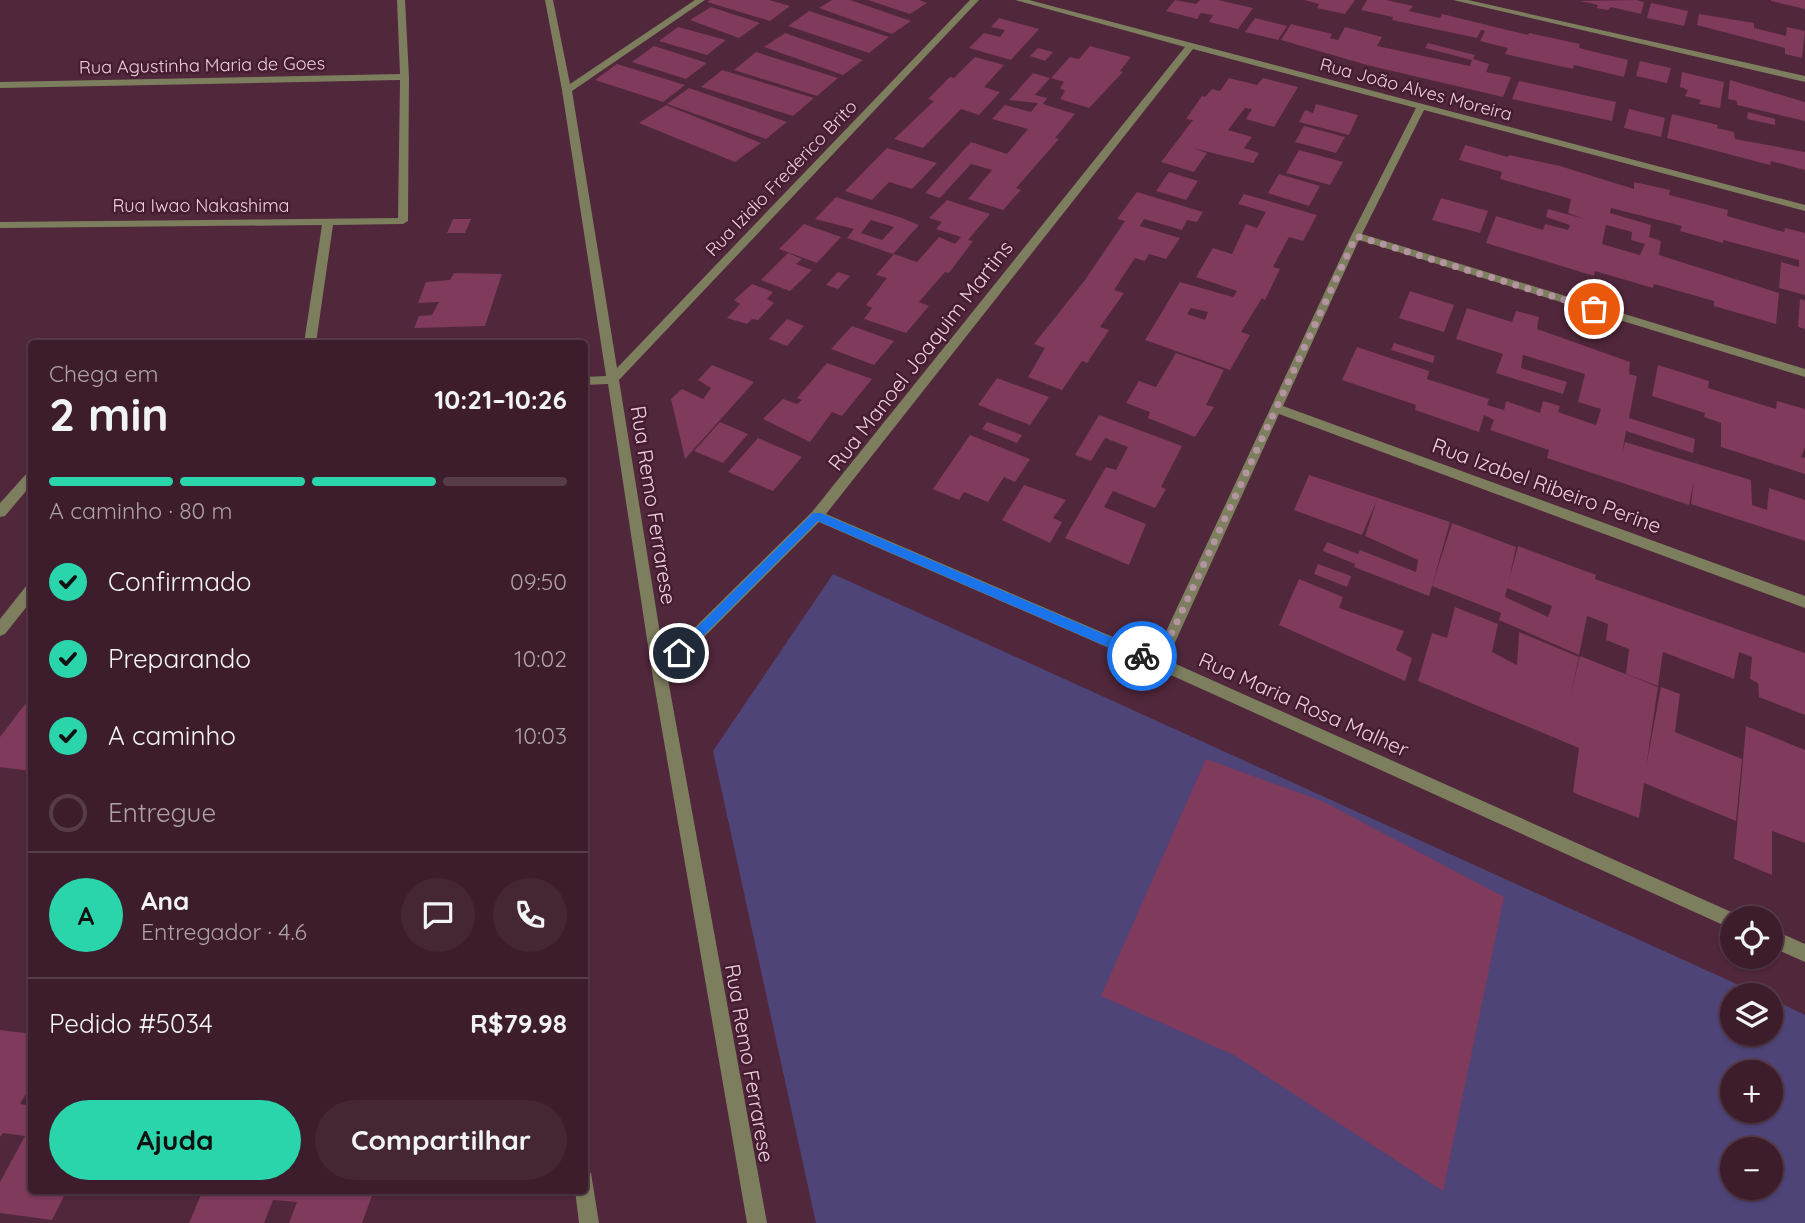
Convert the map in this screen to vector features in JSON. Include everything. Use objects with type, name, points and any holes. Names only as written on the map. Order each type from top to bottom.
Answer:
[{"type":"street","points":[[401,0],[405,77]]},
{"type":"street","name":"Rua Remo Ferrarese","points":[[549,0],[567,90],[659,672],[757,1223]]},
{"type":"street","points":[[567,90],[701,0]]},
{"type":"street","name":"Rua Izidio Frederico Brito","points":[[612,380],[975,0]]},
{"type":"street","name":"Rua João Alves Moreira","points":[[1019,0],[1805,208]]},
{"type":"street","points":[[1457,0],[1805,79]]},
{"type":"street","name":"Rua Manoel Joaquim Martins","points":[[659,672],[817,516],[1191,45]]},
{"type":"street","name":"Rua Agustinha Maria de Goes","points":[[0,85],[405,77]]},
{"type":"street","name":"Rua Iwao Nakashima","points":[[0,225],[403,221],[405,77]]},
{"type":"street","points":[[1158,663],[1356,236],[1421,106]]},
{"type":"street","points":[[310,340],[328,222]]},
{"type":"street","points":[[1356,236],[1805,373]]},
{"type":"street","points":[[588,381],[612,380]]},
{"type":"street","name":"Rua Izabel Ribeiro Perine","points":[[1275,408],[1805,602]]},
{"type":"street","points":[[0,512],[28,480]]},
{"type":"street","name":"Rua Maria Rosa Malher","points":[[817,516],[1158,663],[1720,916]]},
{"type":"street","points":[[0,630],[28,594]]},
{"type":"street","points":[[1783,943],[1805,953]]},
{"type":"street","points":[[586,1194],[589,1223]]},
{"type":"shaded area","points":[[833,574],[1734,983],[1720,983],[1720,1046],[1783,1046],[1783,1005],[1805,1015],[1805,1223],[816,1223],[713,751]]},
{"type":"building","points":[[769,0],[790,6],[770,21],[707,2]]},
{"type":"building","points":[[832,0],[850,0],[911,21],[892,34],[819,8]]},
{"type":"building","points":[[868,0],[919,0],[927,3],[910,14]]},
{"type":"building","points":[[1175,0],[1196,4],[1200,0],[1218,0],[1253,8],[1238,29],[1209,22],[1213,15],[1201,13],[1197,19],[1166,11]]},
{"type":"building","points":[[1304,0],[1355,0],[1345,14],[1317,8],[1319,4]]},
{"type":"building","points":[[1367,0],[1386,0],[1413,6],[1409,11],[1440,18],[1442,14],[1528,35],[1529,33],[1580,44],[1579,48],[1628,60],[1624,77],[1574,65],[1573,69],[1505,54],[1508,48],[1480,41],[1485,31],[1481,30],[1477,38],[1392,20],[1393,17],[1361,10]]},
{"type":"building","points":[[1805,0],[1805,9],[1771,1]]},
{"type":"building","points":[[1580,1],[1644,2],[1641,14],[1611,7],[1608,10],[1597,8],[1598,5]]},
{"type":"building","points":[[1651,3],[1688,11],[1684,26],[1647,18]]},
{"type":"building","points":[[711,7],[760,23],[739,38],[690,20]]},
{"type":"building","points":[[809,11],[889,37],[869,53],[788,26]]},
{"type":"building","points":[[1699,14],[1754,23],[1754,28],[1786,36],[1787,27],[1805,31],[1802,58],[1785,54],[1785,48],[1697,25]]},
{"type":"building","points":[[999,18],[1039,29],[1011,60],[969,48],[984,33],[1000,37],[1005,30],[991,27]]},
{"type":"building","points":[[1255,18],[1287,26],[1278,40],[1245,32]]},
{"type":"building","points":[[1291,24],[1332,34],[1330,38],[1338,40],[1345,27],[1382,37],[1377,46],[1470,66],[1472,60],[1425,48],[1428,43],[1475,55],[1473,59],[1489,64],[1486,72],[1511,77],[1503,97],[1367,65],[1281,40]]},
{"type":"building","points":[[678,27],[726,40],[707,55],[659,41]]},
{"type":"building","points":[[785,33],[863,60],[843,75],[764,47]]},
{"type":"building","points":[[654,46],[707,63],[686,79],[632,62]]},
{"type":"building","points":[[1090,46],[1131,57],[1120,71],[1123,72],[1089,108],[1060,99],[1065,91],[1060,88],[1064,82],[1051,78],[1070,57],[1079,59]]},
{"type":"building","points":[[1038,48],[1053,52],[1045,61],[1030,56]]},
{"type":"building","points":[[756,52],[838,78],[817,96],[734,70]]},
{"type":"building","points":[[975,57],[1004,65],[984,87],[1000,92],[979,115],[961,109],[923,148],[894,139],[934,101],[928,99]]},
{"type":"building","points":[[1640,61],[1671,68],[1667,83],[1636,76]]},
{"type":"building","points":[[617,64],[685,85],[663,102],[595,80]]},
{"type":"building","points":[[722,70],[814,98],[793,116],[701,87]]},
{"type":"building","points":[[1682,72],[1724,82],[1720,108],[1699,104],[1701,100],[1685,96],[1688,90],[1680,87]]},
{"type":"building","points":[[1033,73],[1050,78],[1035,95],[1047,98],[1043,104],[1075,114],[1055,138],[1059,139],[1016,188],[1021,190],[1003,210],[968,199],[992,170],[971,164],[940,198],[925,193],[971,142],[1007,154],[1028,129],[992,119],[1005,105],[1031,112],[1038,103],[1009,100]]},
{"type":"building","points":[[1229,78],[1257,85],[1263,78],[1298,87],[1274,127],[1246,119],[1252,109],[1245,108],[1228,130],[1252,137],[1244,148],[1259,153],[1253,163],[1192,148],[1207,153],[1194,172],[1161,162],[1193,120],[1186,119],[1202,96],[1205,97],[1212,89],[1220,91]]},
{"type":"building","points":[[1730,80],[1805,102],[1805,121],[1737,105],[1737,101],[1728,99]]},
{"type":"building","points":[[1519,81],[1616,102],[1612,121],[1512,99]]},
{"type":"building","points":[[689,88],[787,122],[766,139],[667,104]]},
{"type":"building","points":[[1316,104],[1358,115],[1349,135],[1299,122],[1305,110],[1313,113]]},
{"type":"building","points":[[666,105],[761,143],[735,162],[639,123]]},
{"type":"building","points":[[1629,109],[1665,118],[1661,137],[1624,128]]},
{"type":"building","points":[[1748,112],[1775,119],[1775,125],[1747,119]]},
{"type":"building","points":[[1672,114],[1718,125],[1717,128],[1734,132],[1735,139],[1805,152],[1805,170],[1771,161],[1770,165],[1667,138]]},
{"type":"building","points":[[1304,126],[1345,137],[1336,153],[1295,142]]},
{"type":"building","points":[[1465,145],[1508,157],[1509,155],[1560,166],[1634,189],[1634,182],[1670,190],[1669,195],[1728,210],[1727,216],[1784,232],[1785,228],[1805,233],[1805,295],[1779,288],[1781,262],[1799,267],[1799,260],[1723,240],[1723,243],[1680,231],[1682,226],[1611,208],[1610,213],[1651,225],[1649,237],[1661,241],[1659,255],[1779,293],[1776,324],[1714,306],[1714,301],[1654,284],[1653,288],[1595,271],[1594,276],[1486,243],[1496,216],[1543,230],[1545,224],[1568,230],[1570,225],[1546,217],[1548,209],[1585,219],[1568,213],[1571,199],[1500,179],[1502,172],[1459,160]],"holes":[[[1606,225],[1632,232],[1631,240],[1645,244],[1640,255],[1602,244]]]},
{"type":"building","points":[[887,148],[937,163],[912,189],[889,182],[872,200],[845,191]]},
{"type":"building","points":[[1299,150],[1343,162],[1330,185],[1286,173]]},
{"type":"building","points":[[1169,172],[1198,181],[1186,200],[1156,191]]},
{"type":"building","points":[[1279,174],[1320,186],[1309,206],[1268,193]]},
{"type":"building","points":[[1137,192],[1203,212],[1197,222],[1187,220],[1182,230],[1144,219],[1140,226],[1180,238],[1166,259],[1149,254],[1145,261],[1135,258],[1114,290],[1124,293],[1100,327],[1109,330],[1087,363],[1082,361],[1062,390],[1028,377],[1045,348],[1034,344],[1085,280],[1125,221],[1117,219]]},
{"type":"building","points":[[1244,194],[1317,215],[1303,241],[1289,237],[1273,267],[1280,269],[1265,300],[1262,298],[1241,332],[1250,335],[1230,370],[1145,340],[1180,282],[1233,297],[1237,291],[1196,277],[1213,248],[1232,254],[1246,224],[1257,228],[1266,212],[1238,204]],"holes":[[[1191,308],[1208,312],[1205,320],[1187,314]]]},
{"type":"building","points":[[836,197],[919,225],[893,254],[847,238],[854,229],[815,219]],"holes":[[[871,220],[894,227],[882,240],[861,233]]]},
{"type":"building","points":[[1441,198],[1488,211],[1480,233],[1432,220]]},
{"type":"building","points":[[947,200],[990,214],[968,240],[973,241],[949,273],[945,272],[919,302],[929,306],[906,333],[864,319],[872,308],[866,305],[887,278],[876,275],[894,254],[917,262],[939,237],[955,244],[961,237],[936,229],[942,222],[929,218]]},
{"type":"building","points":[[453,219],[471,219],[465,233],[447,233]]},
{"type":"building","points":[[804,224],[841,237],[817,263],[779,249]]},
{"type":"building","points":[[788,253],[802,259],[796,264],[812,270],[790,291],[761,280]]},
{"type":"building","points":[[838,272],[850,276],[838,289],[826,285]]},
{"type":"building","points":[[454,273],[502,274],[485,326],[414,328],[419,316],[432,315],[439,302],[418,303],[426,282],[450,280]]},
{"type":"building","points":[[752,284],[773,292],[767,299],[774,303],[758,320],[752,319],[747,324],[727,318],[740,304],[734,300]]},
{"type":"building","points":[[1410,291],[1454,305],[1444,332],[1399,318]]},
{"type":"building","points":[[1800,299],[1805,300],[1805,329],[1798,327]]},
{"type":"building","points":[[1467,308],[1512,322],[1516,311],[1539,317],[1537,329],[1630,362],[1629,374],[1637,376],[1629,418],[1695,439],[1693,453],[1626,431],[1622,454],[1625,442],[1751,480],[1752,505],[1767,510],[1769,488],[1805,500],[1805,541],[1691,504],[1694,481],[1689,505],[1547,458],[1549,450],[1490,430],[1494,420],[1484,415],[1479,432],[1415,410],[1416,405],[1342,380],[1357,347],[1429,371],[1427,379],[1489,399],[1487,405],[1504,410],[1506,401],[1540,413],[1543,401],[1560,406],[1558,412],[1596,425],[1601,409],[1578,402],[1585,374],[1523,355],[1521,368],[1567,382],[1563,394],[1496,373],[1503,354],[1456,339]]},
{"type":"building","points":[[787,319],[804,326],[787,346],[769,339]]},
{"type":"building","points":[[852,326],[894,341],[874,365],[831,349]]},
{"type":"building","points":[[1394,343],[1435,356],[1433,363],[1391,350]]},
{"type":"building","points":[[1176,353],[1224,370],[1206,405],[1214,407],[1195,437],[1148,418],[1150,412],[1126,403],[1139,381],[1156,387]]},
{"type":"building","points":[[827,363],[872,379],[842,416],[832,412],[810,442],[763,419],[783,399],[797,404],[802,400],[797,398]]},
{"type":"building","points":[[712,365],[754,382],[685,459],[671,399],[682,389],[703,399],[711,388],[698,380]]},
{"type":"building","points":[[1658,365],[1709,381],[1708,388],[1776,409],[1777,401],[1805,409],[1805,447],[1801,457],[1805,458],[1805,474],[1721,447],[1721,423],[1704,417],[1705,413],[1652,396]]},
{"type":"building","points":[[997,378],[1049,397],[1030,425],[978,405]]},
{"type":"building","points":[[1099,415],[1182,446],[1161,487],[1166,489],[1155,508],[1113,491],[1104,507],[1146,524],[1129,565],[1065,538],[1106,467],[1116,470],[1128,447],[1105,438],[1091,461],[1075,455]]},
{"type":"building","points":[[720,422],[748,434],[723,463],[694,451]]},
{"type":"building","points":[[987,422],[1022,435],[1017,443],[982,429]]},
{"type":"building","points":[[970,435],[1030,459],[1015,482],[1004,477],[988,502],[964,492],[959,500],[933,489]]},
{"type":"building","points":[[758,438],[802,457],[773,491],[728,472]]},
{"type":"building","points":[[1309,475],[1450,522],[1429,596],[1354,567],[1355,564],[1323,551],[1327,542],[1358,554],[1360,550],[1416,572],[1418,560],[1365,536],[1377,500],[1362,535],[1294,510]]},
{"type":"building","points":[[1024,485],[1066,500],[1053,518],[1062,522],[1050,543],[1002,520]]},
{"type":"building","points":[[1452,523],[1516,547],[1509,580],[1518,546],[1596,575],[1595,579],[1805,653],[1805,715],[1759,697],[1758,683],[1750,679],[1752,657],[1739,652],[1734,679],[1663,652],[1658,686],[1626,674],[1629,649],[1606,640],[1608,624],[1587,616],[1579,655],[1499,620],[1501,613],[1432,586]],"holes":[[[1507,588],[1552,606],[1548,617],[1505,597]]]},
{"type":"building","points":[[1318,564],[1351,576],[1347,587],[1314,574]]},
{"type":"building","points":[[1299,579],[1343,597],[1339,608],[1404,631],[1396,650],[1412,658],[1405,681],[1279,625]]},
{"type":"building","points":[[1455,607],[1498,624],[1492,652],[1517,665],[1519,632],[1579,657],[1570,697],[1580,656],[1658,687],[1646,767],[1661,687],[1680,694],[1675,732],[1742,759],[1736,821],[1644,783],[1639,818],[1579,795],[1573,792],[1579,748],[1418,681],[1432,633],[1447,638]]},
{"type":"building","points":[[28,700],[28,771],[0,767],[0,737]]},
{"type":"building","points":[[1746,726],[1805,750],[1805,843],[1772,831],[1772,875],[1734,859]]},
{"type":"building","points":[[1206,759],[1322,801],[1504,897],[1443,1191],[1234,1055],[1101,996]]},
{"type":"building","points":[[0,1030],[28,1034],[28,1091],[20,1104],[28,1105],[28,1194],[65,1194],[52,1220],[0,1213],[0,1182],[25,1136],[3,1133],[0,1137]]},
{"type":"building","points":[[201,1194],[373,1194],[362,1223],[289,1223],[297,1202],[273,1200],[264,1223],[189,1223]]},
{"type":"way so far","points":[[1142,656],[1158,663],[1356,236],[1594,309]]},
{"type":"route","points":[[679,653],[817,516],[1142,656]]}]
